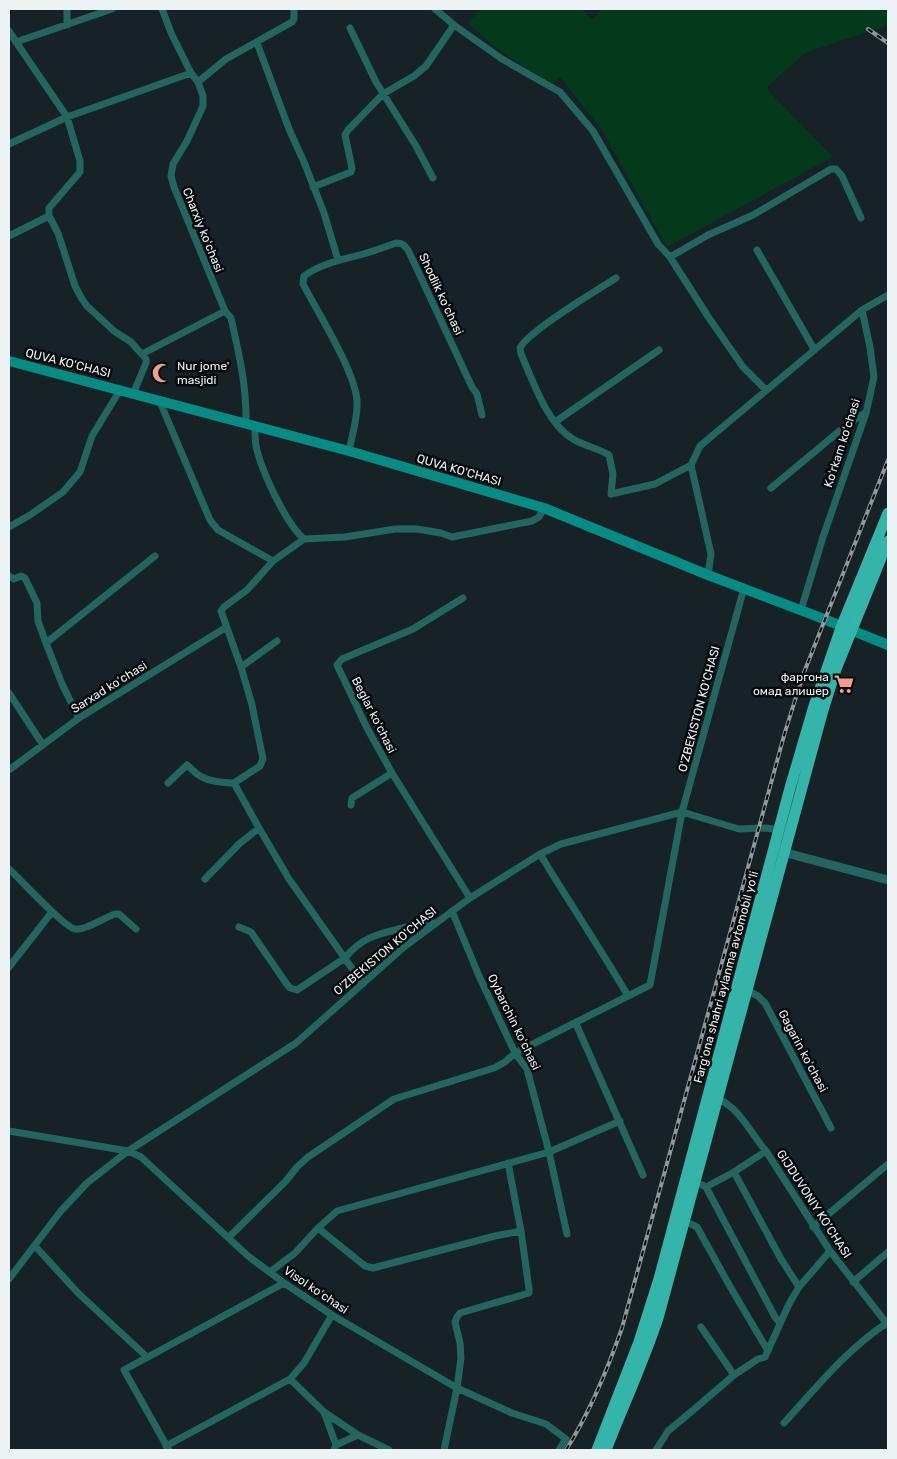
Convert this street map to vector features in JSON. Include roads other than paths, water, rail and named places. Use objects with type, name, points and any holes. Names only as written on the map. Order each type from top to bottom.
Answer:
[{"type":"highway","name":"Fargʻona shahri aylanma avtomobil yoʻli","points":[[597,1450],[639,1342],[659,1279],[779,851],[847,628],[888,513]]},
{"type":"highway","name":"Fargʻona shahri aylanma avtomobil yoʻli","points":[[606,1450],[621,1409],[648,1349],[658,1318],[748,992],[779,851],[779,830],[814,706],[847,628],[888,541]]},
{"type":"main road","name":"QUVA KO'CHASI","points":[[9,361],[349,451],[544,508],[708,575],[888,645]]},
{"type":"street","points":[[67,9],[67,25]]},
{"type":"street","points":[[16,42],[112,9]]},
{"type":"street","points":[[162,9],[175,42],[191,73],[198,82],[226,59],[292,22],[294,19],[294,9]]},
{"type":"street","points":[[434,9],[454,26],[502,59],[560,92],[593,132],[658,244],[670,256],[709,318],[743,367],[766,390]]},
{"type":"street","points":[[313,187],[351,172],[346,133],[384,94],[414,76],[426,66],[454,26]]},
{"type":"street","points":[[350,28],[384,94],[433,178]]},
{"type":"street","points":[[9,31],[67,117],[81,170],[49,208],[49,216],[58,233],[75,286],[82,299],[114,331],[131,342],[146,359],[146,364],[133,394]]},
{"type":"street","points":[[257,43],[289,129],[324,213],[338,260]]},
{"type":"street","points":[[9,144],[67,117],[191,73]]},
{"type":"street","name":"Charxiy koʻchasi","points":[[198,82],[203,96],[203,106],[187,142],[173,164],[171,176],[174,188],[225,311],[231,318],[243,370],[247,405],[256,446],[273,492],[299,535],[304,539]]},
{"type":"street","points":[[670,256],[708,235],[754,215],[834,168],[842,176],[861,218]]},
{"type":"street","points":[[9,236],[49,216]]},
{"type":"street","name":"Shodlik koʻchasi","points":[[349,451],[356,418],[357,401],[355,389],[346,365],[303,284],[304,276],[312,270],[338,260],[364,254],[396,243],[404,245],[477,394],[482,415]]},
{"type":"street","points":[[757,250],[814,350]]},
{"type":"street","points":[[616,278],[558,315],[521,345],[520,348],[537,392],[558,427],[573,439],[609,455],[612,474],[611,494],[655,484],[691,465],[700,446],[862,310],[888,295]]},
{"type":"street","name":"Koʻrkam koʻchasi","points":[[801,610],[823,537],[866,413],[874,377],[862,310]]},
{"type":"street","points":[[142,354],[225,311]]},
{"type":"street","points":[[555,422],[659,350]]},
{"type":"street","points":[[9,527],[63,492],[80,472],[92,436],[120,390]]},
{"type":"street","points":[[160,402],[213,525],[273,560]]},
{"type":"street","points":[[771,488],[848,424],[866,413]]},
{"type":"street","points":[[691,465],[711,554],[708,575]]},
{"type":"street","points":[[168,782],[187,766],[198,775],[224,783],[234,782],[260,766],[263,762],[252,705],[241,666],[220,615],[222,609],[247,590],[273,560],[304,539],[345,537],[395,529],[441,532],[452,537],[532,521],[539,517],[544,508]]},
{"type":"street","points":[[46,643],[155,556]]},
{"type":"street","points":[[9,576],[14,579],[21,576],[25,578],[37,603],[38,621],[46,643],[62,684],[79,718]]},
{"type":"street","name":"O'ZBEKISTON KO'CHASI","points":[[9,1279],[60,1212],[87,1183],[128,1151],[296,1043],[404,947],[470,898],[540,854],[561,844],[682,812],[744,588]]},
{"type":"street","name":"Beglar koʻchasi","points":[[463,598],[413,629],[342,659],[337,663],[338,669],[367,728],[470,898]]},
{"type":"street","name":"Sarxad koʻchasi","points":[[9,770],[79,718],[225,628]]},
{"type":"street","points":[[241,666],[277,641]]},
{"type":"street","points":[[9,693],[43,745]]},
{"type":"street","points":[[351,805],[352,798],[392,772]]},
{"type":"street","points":[[234,782],[289,879],[363,984]]},
{"type":"street","points":[[228,1237],[308,1157],[381,1108],[402,1096],[494,1068],[505,1062],[515,1053],[576,1024],[650,985],[682,812],[739,829],[766,828],[779,830]]},
{"type":"street","points":[[205,880],[239,844],[259,828]]},
{"type":"street","points":[[779,851],[888,880]]},
{"type":"street","points":[[540,854],[575,912],[602,950],[628,996]]},
{"type":"street","points":[[9,869],[52,912],[73,929],[76,930],[115,914],[119,914],[136,929]]},
{"type":"street","name":"Oybarchin koʻchasi","points":[[452,911],[479,976],[515,1053],[527,1069],[567,1234]]},
{"type":"street","points":[[9,967],[52,912]]},
{"type":"street","points":[[239,927],[251,932],[286,983],[294,990],[301,989],[345,958],[350,951],[379,933],[421,922],[434,923]]},
{"type":"street","name":"Gagarin koʻchasi","points":[[748,992],[758,996],[765,1003],[832,1128]]},
{"type":"street","points":[[576,1024],[643,1175]]},
{"type":"street","name":"GIJDUVONIY KO'CHASI","points":[[718,1099],[735,1109],[756,1140],[766,1151],[830,1251],[888,1324]]},
{"type":"street","points":[[270,1272],[295,1253],[336,1212],[548,1152],[620,1121]]},
{"type":"street","points":[[9,1131],[128,1151]]},
{"type":"street","name":"Visol koʻchasi","points":[[128,1151],[141,1157],[152,1166],[248,1256],[284,1282],[332,1315],[457,1388],[512,1413],[546,1424],[566,1439],[559,1450]]},
{"type":"street","points":[[706,1187],[734,1172],[766,1151]]},
{"type":"street","points":[[444,1450],[457,1388],[461,1358],[460,1342],[455,1322],[457,1316],[460,1313],[529,1293],[521,1231],[508,1163]]},
{"type":"street","points":[[813,1227],[888,1164]]},
{"type":"street","points":[[734,1172],[799,1287]]},
{"type":"street","points":[[695,1181],[706,1187],[780,1323]]},
{"type":"street","points":[[684,1221],[697,1227],[768,1351]]},
{"type":"street","points":[[318,1228],[365,1266],[373,1268],[521,1231]]},
{"type":"street","points":[[35,1246],[78,1293],[147,1357]]},
{"type":"street","points":[[656,1450],[668,1431],[734,1375],[764,1357],[799,1287],[830,1251]]},
{"type":"street","points":[[853,1282],[888,1252]]},
{"type":"street","points":[[284,1282],[124,1370],[167,1448],[290,1379],[304,1364],[332,1315]]},
{"type":"street","points":[[784,1423],[869,1335],[888,1324]]},
{"type":"street","points":[[701,1327],[734,1375]]},
{"type":"street","points":[[290,1379],[324,1412],[358,1435],[389,1450]]},
{"type":"street","points":[[324,1412],[335,1448],[358,1435]]},
{"type":"railway","points":[[868,29],[888,43]]},
{"type":"railway","points":[[566,1450],[583,1421],[597,1391],[622,1328],[785,732],[803,675],[888,460]]},
{"type":"place","name":"Nur jome' masjidi","points":[[162,373]]},
{"type":"place","name":"фаргона омад алишер","points":[[844,684]]}]
